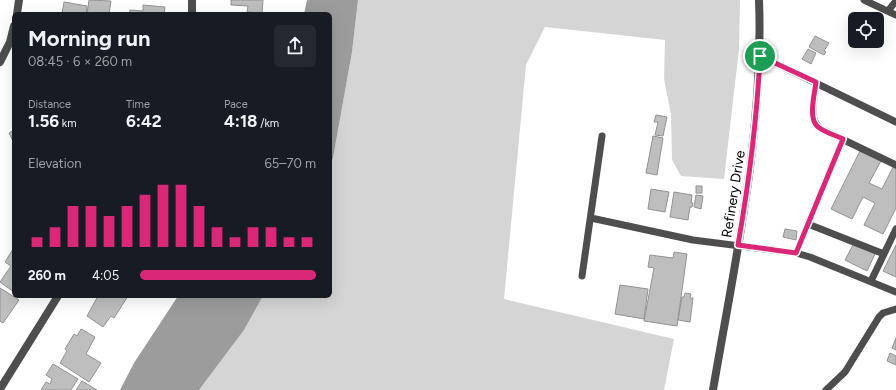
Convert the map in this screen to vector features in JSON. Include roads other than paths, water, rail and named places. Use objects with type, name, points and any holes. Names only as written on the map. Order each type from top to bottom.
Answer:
[{"type":"street","points":[[17,12],[19,0]]},
{"type":"street","points":[[192,0],[192,12]]},
{"type":"street","name":"Refinery Drive","points":[[712,390],[747,192],[757,114],[760,56],[759,0]]},
{"type":"street","points":[[0,62],[10,42],[12,34]]},
{"type":"street","points":[[0,389],[57,298]]},
{"type":"lane","points":[[864,0],[896,15]]},
{"type":"lane","points":[[888,11],[896,0]]},
{"type":"lane","points":[[760,56],[896,122]]},
{"type":"lane","points":[[816,82],[813,114],[815,125],[896,165]]},
{"type":"lane","points":[[582,276],[602,136]]},
{"type":"lane","points":[[796,253],[843,139]]},
{"type":"lane","points":[[591,218],[693,240],[796,253],[896,292]]},
{"type":"lane","points":[[808,224],[884,254]]},
{"type":"lane","points":[[871,282],[896,229]]},
{"type":"lane","points":[[826,390],[846,372],[879,317],[883,313],[896,309]]}]
